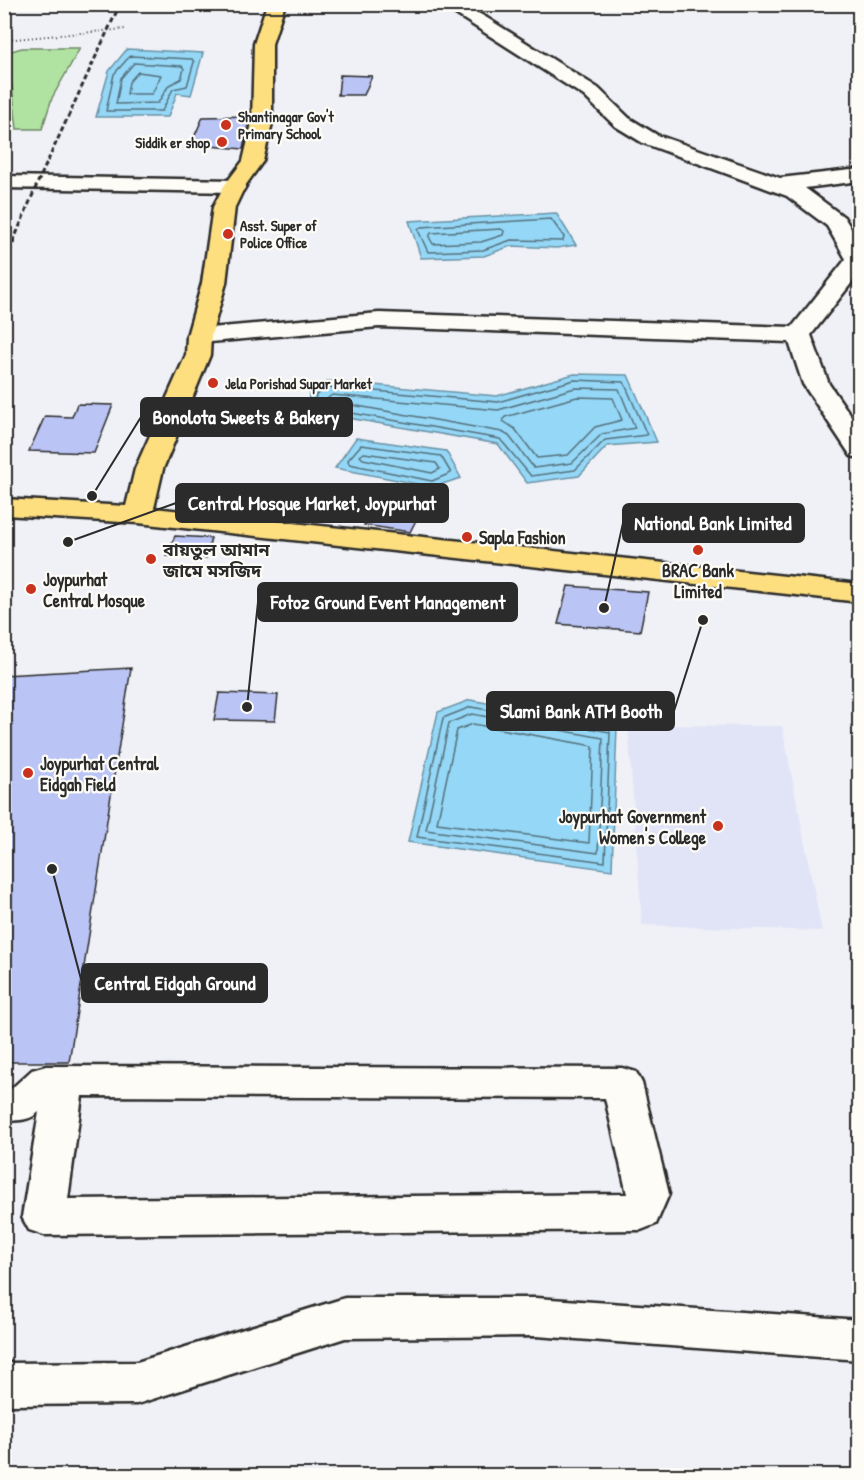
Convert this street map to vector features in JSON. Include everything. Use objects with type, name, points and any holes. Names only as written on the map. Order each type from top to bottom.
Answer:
[{"type":"main road","points":[[138,515],[149,469],[198,355],[199,336],[214,283],[224,207],[235,186],[253,161],[262,123],[266,29],[276,4]]},
{"type":"main road","points":[[4,507],[138,515],[860,593]]},
{"type":"street","points":[[448,4],[481,22],[591,92],[622,122],[650,139],[795,191],[836,222],[858,259],[856,267],[799,335]]},
{"type":"street","points":[[778,185],[860,175]]},
{"type":"street","points":[[4,182],[235,186]]},
{"type":"street","points":[[199,336],[379,320],[799,335]]},
{"type":"street","points":[[799,335],[816,384],[860,450]]},
{"type":"street","points":[[4,1104],[20,1105],[55,1081],[622,1083],[648,1194],[641,1212],[44,1217],[55,1081]]},
{"type":"street","points":[[4,1384],[137,1383],[345,1318],[536,1317],[860,1340]]},
{"type":"path","points":[[4,40],[125,29]]},
{"type":"shaded area","name":"Joypurhat Government Women's College","points":[[628,725],[782,726],[822,931],[642,925]]},
{"type":"green space","points":[[22,48],[80,48],[52,98],[42,129],[17,129],[8,52]]},
{"type":"water","points":[[127,49],[203,53],[191,95],[177,93],[168,117],[96,117],[109,71]]},
{"type":"water","points":[[556,213],[576,245],[557,248],[511,246],[484,256],[421,258],[409,221]]},
{"type":"water","points":[[574,374],[628,375],[657,442],[607,446],[579,476],[527,483],[498,444],[308,411],[309,392],[328,381],[497,396]]},
{"type":"water","points":[[356,438],[446,451],[461,478],[433,487],[335,468]]},
{"type":"water","points":[[470,700],[617,726],[612,870],[408,842],[438,712]]},
{"type":"building","points":[[340,75],[372,76],[364,95],[338,95]]},
{"type":"building","points":[[250,116],[243,149],[199,145],[200,142],[192,142],[203,117]]},
{"type":"building","points":[[77,404],[113,405],[94,453],[29,451],[45,416],[72,417]]},
{"type":"building","points":[[387,486],[432,489],[410,532],[364,525]]},
{"type":"building","points":[[175,536],[211,538],[206,558],[166,556]]},
{"type":"building","points":[[568,586],[648,592],[640,631],[558,624]]},
{"type":"building","points":[[131,668],[69,1062],[4,1062],[4,675]]},
{"type":"building","points":[[219,693],[278,695],[275,721],[214,720]]},
{"type":"railway","points":[[13,242],[38,182],[120,4]]},
{"type":"railway","points":[[4,264],[14,240]]},
{"type":"place","name":"Shantinagar Gov't Primary School","points":[[226,125]]},
{"type":"place","name":"Siddik er shop","points":[[222,142]]},
{"type":"place","name":"Asst. Super of Police Office","points":[[228,234]]},
{"type":"place","name":"Jela Porishad Supar Market","points":[[213,383]]},
{"type":"place","name":"Bonolota Sweets & Bakery","points":[[92,496]]},
{"type":"place","name":"Sapla Fashion","points":[[467,537]]},
{"type":"place","name":"Central Mosque Market, Joypurhat","points":[[68,542]]},
{"type":"place","name":"BRAC Bank Limited","points":[[698,550]]},
{"type":"place","name":"বায়তুল আমান জামে মসজিদ","points":[[151,559]]},
{"type":"place","name":"Joypurhat Central Mosque","points":[[31,589]]},
{"type":"place","name":"National Bank Limited","points":[[604,608]]},
{"type":"place","name":"Slami Bank ATM Booth","points":[[703,620]]},
{"type":"place","name":"Fotoz Ground Event Management","points":[[247,707]]},
{"type":"place","name":"Joypurhat Central Eidgah Field","points":[[28,773]]},
{"type":"place","name":"Joypurhat Government Women's College","points":[[718,826]]},
{"type":"place","name":"Central Eidgah Ground","points":[[52,869]]}]
